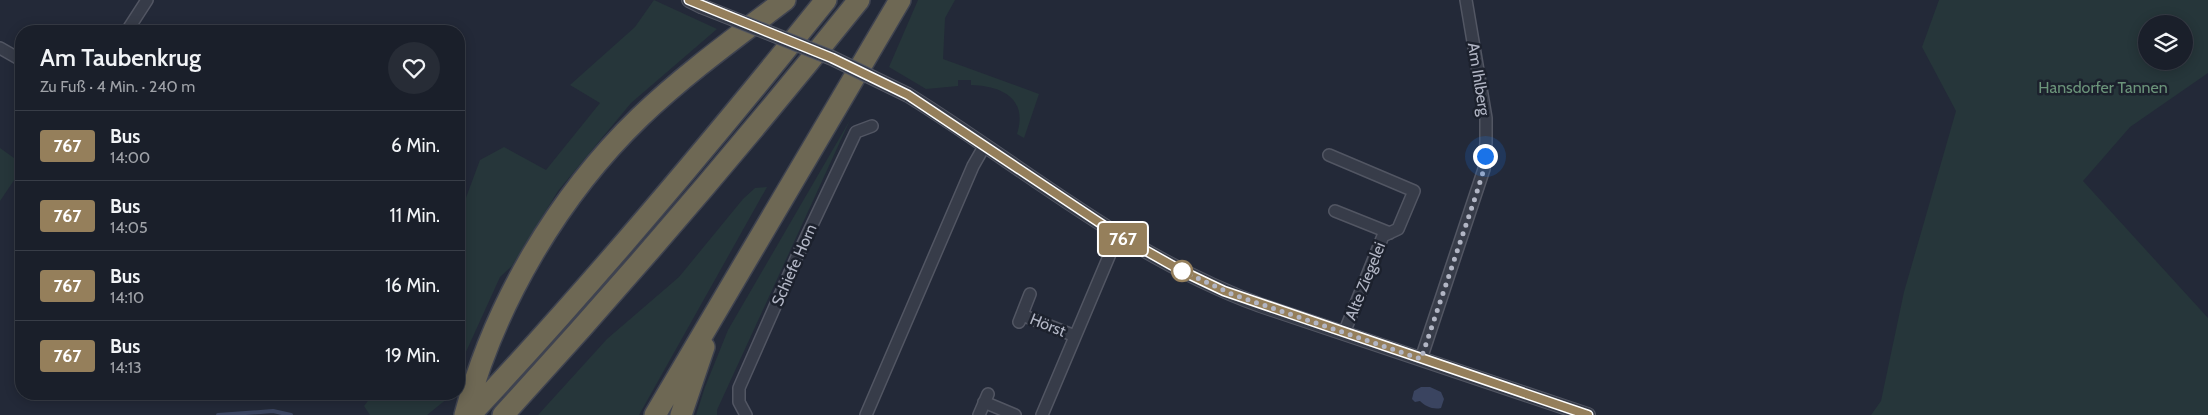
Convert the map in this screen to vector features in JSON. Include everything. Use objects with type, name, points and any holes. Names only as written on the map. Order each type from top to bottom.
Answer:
[{"type":"highway","points":[[465,415],[480,366],[514,288],[560,212],[620,138],[678,83],[784,0]]},
{"type":"highway","points":[[470,415],[615,254],[770,71],[826,0]]},
{"type":"highway","points":[[503,415],[689,206],[859,0]]},
{"type":"highway","points":[[655,415],[900,0]]},
{"type":"highway","points":[[682,415],[719,304]]},
{"type":"street","points":[[131,25],[147,0]]},
{"type":"street","name":"Am Ihlberg","points":[[1416,357],[1484,169],[1486,118],[1466,0]]},
{"type":"street","points":[[695,3],[832,58],[908,95],[1118,235],[1174,267],[1224,291],[1588,415]]},
{"type":"street","points":[[0,48],[15,57]]},
{"type":"street","name":"Schiefe Horn","points":[[746,415],[739,402],[739,388],[795,261],[856,132],[872,126]]},
{"type":"street","points":[[866,415],[973,166],[984,145]]},
{"type":"street","name":"Alte Ziegelei","points":[[1329,155],[1414,191],[1398,229],[1383,236],[1344,333]]},
{"type":"street","name":"Alte Ziegelei","points":[[1335,212],[1390,233]]},
{"type":"street","points":[[1042,415],[1118,235]]},
{"type":"street","name":"Hörst","points":[[1030,294],[1020,318],[1075,336]]},
{"type":"street","points":[[979,414],[986,398],[1015,415]]},
{"type":"green space","points":[[654,0],[717,29],[631,103],[558,191],[512,266],[500,277],[465,354],[465,200],[480,160],[504,147],[546,170],[600,103],[570,85],[635,27]]},
{"type":"green space","points":[[918,0],[955,0],[945,18],[943,59],[1039,94],[1024,138],[1017,134],[1019,112],[1016,103],[1003,92],[993,88],[971,85],[971,80],[958,80],[958,86],[926,89],[889,67]]},
{"type":"green space","name":"Hansdorfer Tannen","points":[[1939,0],[2208,0],[2208,73],[2130,127],[2083,181],[2208,318],[2208,415],[1871,415],[1881,401],[1904,292],[1956,111],[1922,47]]},
{"type":"green space","points":[[850,120],[717,410],[717,415],[696,415],[728,330]]},
{"type":"green space","points":[[0,148],[15,159],[15,179],[0,201]]},
{"type":"green space","points":[[767,187],[639,415],[538,415],[607,339],[679,277],[743,199],[755,188]]},
{"type":"green space","points":[[368,400],[446,400],[427,415],[370,415],[364,406]]},
{"type":"water","points":[[1421,387],[1430,387],[1441,392],[1444,399],[1441,408],[1429,407],[1420,401],[1415,402],[1412,399],[1414,391]]},
{"type":"waterway","points":[[218,415],[273,411],[291,415]]},
{"type":"bus line","name":"767","points":[[689,0],[832,58],[908,95],[1118,235],[1182,271],[1224,291],[1588,415]]},
{"type":"route","points":[[1182,271],[1234,295],[1421,359],[1476,195],[1484,169],[1485,156]]}]
